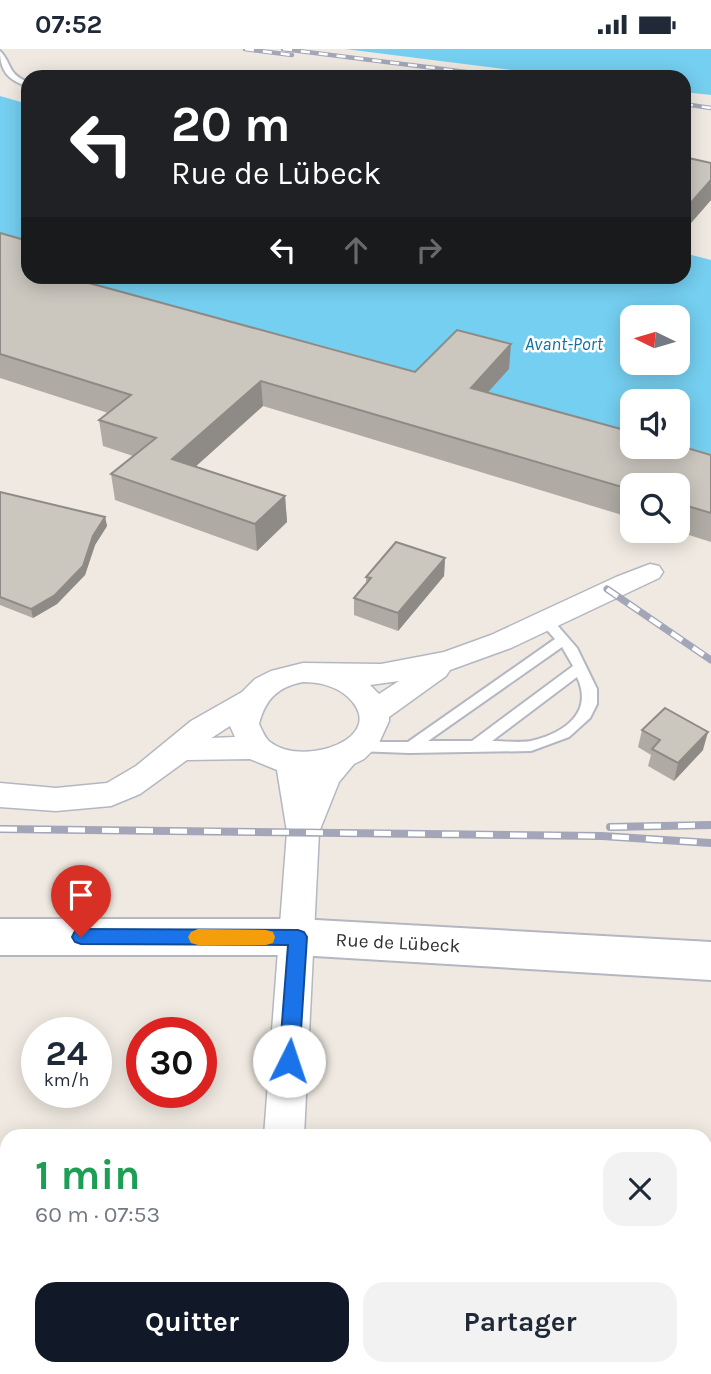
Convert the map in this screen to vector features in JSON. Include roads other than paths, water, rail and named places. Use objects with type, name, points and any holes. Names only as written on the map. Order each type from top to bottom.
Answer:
[{"type":"main road","name":"Rue de Lübeck","points":[[0,937],[298,937],[711,961]]},
{"type":"street","points":[[0,795],[53,798],[111,794],[140,779],[202,730],[250,700],[260,688],[284,677],[307,672],[372,675],[451,659],[554,631],[594,594],[650,572]]},
{"type":"street","points":[[375,712],[401,691],[451,659]]},
{"type":"street","points":[[303,832],[325,777],[373,730],[375,712],[367,695],[350,681],[327,674]]},
{"type":"street","points":[[250,700],[244,724],[257,748],[272,757],[291,763],[316,764],[351,753]]},
{"type":"street","points":[[180,749],[257,748]]},
{"type":"street","points":[[284,1129],[303,832],[291,763]]},
{"type":"lane","points":[[0,53],[7,74],[21,83]]},
{"type":"lane","points":[[351,753],[531,746],[564,733],[583,718],[590,704],[590,689],[581,667],[554,631],[408,749]]},
{"type":"lane","points":[[474,747],[581,667]]},
{"type":"water","points":[[345,49],[711,49],[711,95],[691,93],[691,70],[512,70]]},
{"type":"water","name":"Avant-Port","points":[[0,96],[21,102],[21,277],[0,272]]},
{"type":"water","name":"Avant-Port","points":[[691,255],[711,260],[711,454],[690,448],[690,389],[620,389],[620,429],[316,344],[53,284],[691,284]]},
{"type":"railway","points":[[245,49],[292,55]]},
{"type":"railway","points":[[283,49],[450,70]]},
{"type":"railway","points":[[691,105],[711,108]]},
{"type":"railway","points":[[607,589],[711,660]]},
{"type":"railway","points":[[610,827],[711,825]]},
{"type":"railway","points":[[0,829],[602,836],[711,843]]}]
